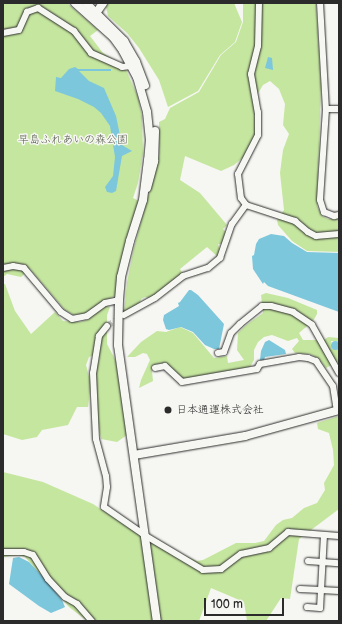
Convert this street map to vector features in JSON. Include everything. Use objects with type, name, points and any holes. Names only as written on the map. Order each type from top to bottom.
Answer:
[{"type":"street","points":[[75,3],[95,15],[113,29],[127,46],[142,75],[150,100],[154,126],[154,161],[151,178],[128,247],[121,277],[119,300],[119,356],[157,621]]},
{"type":"street","points":[[86,3],[131,66],[142,92],[149,128],[148,160],[143,200]]},
{"type":"street","points":[[95,15],[103,3]]},
{"type":"street","points":[[259,3],[258,46],[251,74],[258,112],[258,135],[238,174],[241,198],[246,205],[295,221],[308,232],[316,236],[339,234]]},
{"type":"street","points":[[320,3],[326,109],[320,200],[324,212],[334,216],[339,215]]},
{"type":"street","points":[[3,33],[19,30],[27,12],[38,8],[74,31],[91,53],[122,67],[131,66]]},
{"type":"street","points":[[326,109],[339,109]]},
{"type":"street","points":[[124,315],[155,298],[184,276],[208,268],[220,258],[232,224],[246,205]]},
{"type":"street","points":[[3,268],[13,266],[24,268],[61,312],[72,319],[87,316],[105,304],[119,300]]},
{"type":"street","points":[[218,353],[224,352],[231,333],[240,324],[262,306],[271,306],[293,312],[312,325],[339,373]]},
{"type":"street","points":[[107,326],[99,336],[93,373],[96,439],[106,476],[107,487],[104,507],[146,536],[203,570],[218,570],[228,565],[241,554],[269,548],[288,532],[339,536]]},
{"type":"street","points":[[134,455],[278,429],[338,410],[333,386],[316,361],[308,358],[299,357],[260,364],[257,369],[182,382],[165,366],[155,368]]},
{"type":"street","points":[[307,607],[320,608],[324,535]]},
{"type":"street","points":[[3,552],[24,552],[33,554],[38,560],[48,579],[65,597],[78,604],[92,621]]},
{"type":"street","points":[[308,561],[339,563]]},
{"type":"street","points":[[300,589],[339,591]]},
{"type":"green space","name":"早島ふれあいの森公園","points":[[3,3],[67,3],[98,30],[90,36],[103,53],[119,63],[123,63],[138,97],[142,117],[143,153],[138,183],[133,198],[139,201],[116,295],[83,314],[74,315],[65,310],[30,269],[21,277],[7,274],[3,277]]},
{"type":"green space","points":[[108,3],[234,3],[242,22],[235,42],[220,55],[198,91],[168,107],[159,80],[139,48],[127,33],[108,16],[106,7]]},
{"type":"green space","points":[[243,3],[316,3],[321,86],[317,206],[322,216],[328,219],[339,219],[339,252],[307,251],[292,241],[278,225],[277,220],[284,210],[280,173],[283,150],[289,134],[283,125],[285,104],[279,89],[270,81],[263,85],[254,100],[255,134],[245,156],[234,165],[221,171],[185,156],[180,180],[200,193],[227,225],[223,229],[227,234],[224,244],[218,244],[220,251],[218,257],[207,247],[180,269],[183,274],[151,299],[145,297],[141,299],[140,303],[124,313],[127,282],[134,248],[159,155],[159,122],[165,119],[170,108],[199,92],[221,55],[236,42],[243,22]]},
{"type":"green space","points":[[3,284],[5,284],[15,311],[31,334],[55,312],[63,321],[80,322],[87,320],[105,306],[110,307],[107,315],[107,344],[116,361],[127,435],[117,442],[101,439],[97,419],[95,376],[99,358],[94,355],[89,357],[86,365],[91,384],[88,407],[77,407],[68,425],[42,430],[37,437],[22,440],[3,434]]},
{"type":"green space","points":[[266,293],[288,298],[317,310],[317,314],[313,321],[299,333],[303,340],[324,340],[328,337],[339,338],[339,341],[331,341],[332,349],[339,349],[339,361],[326,368],[319,359],[310,354],[295,353],[292,349],[299,341],[297,338],[288,341],[272,335],[264,337],[258,342],[254,350],[254,360],[250,367],[184,380],[166,363],[156,364],[152,371],[153,381],[139,388],[150,360],[147,354],[143,353],[135,357],[127,357],[141,342],[157,331],[166,332],[180,327],[193,333],[214,358],[227,356],[228,363],[244,360],[237,350],[238,333],[263,313],[261,295]]},
{"type":"green space","points":[[339,416],[339,509],[299,539],[290,599],[281,598],[266,621],[247,621],[244,602],[211,588],[199,621],[87,621],[69,607],[25,557],[18,555],[3,557],[3,472],[43,482],[93,504],[140,535],[197,561],[203,560],[236,543],[255,543],[264,541],[276,525],[283,520],[292,518],[304,508],[317,503],[325,490],[324,483],[334,465],[333,450],[329,433],[318,429],[317,423]]},
{"type":"water","points":[[268,57],[272,58],[273,70],[265,68]]},
{"type":"water","points":[[75,67],[78,69],[111,69],[111,71],[79,71],[89,81],[104,88],[116,116],[122,145],[132,151],[122,156],[116,191],[112,193],[107,192],[105,187],[113,176],[115,157],[110,126],[101,113],[94,107],[78,99],[55,91],[56,77],[61,78],[69,69]]},
{"type":"water","points":[[271,234],[284,236],[307,252],[339,253],[339,312],[268,286],[264,282],[263,284],[253,269],[252,256],[254,255],[256,244],[259,239]]},
{"type":"water","points":[[189,290],[198,295],[224,324],[219,349],[214,349],[205,345],[193,332],[181,327],[169,330],[166,329],[163,320],[164,315],[179,306],[178,303]]},
{"type":"water","points":[[269,340],[285,350],[286,354],[265,357],[264,360],[260,360],[261,351],[265,342]]},
{"type":"water","points":[[333,341],[337,341],[339,345],[337,349],[333,349],[331,347],[331,343]]},
{"type":"water","points":[[19,557],[29,562],[45,579],[62,600],[65,607],[51,613],[9,584],[13,558]]},
{"type":"tunnel","points":[[107,326],[121,317]]},
{"type":"place","name":"日本通運株式会社","points":[[168,410]]}]
